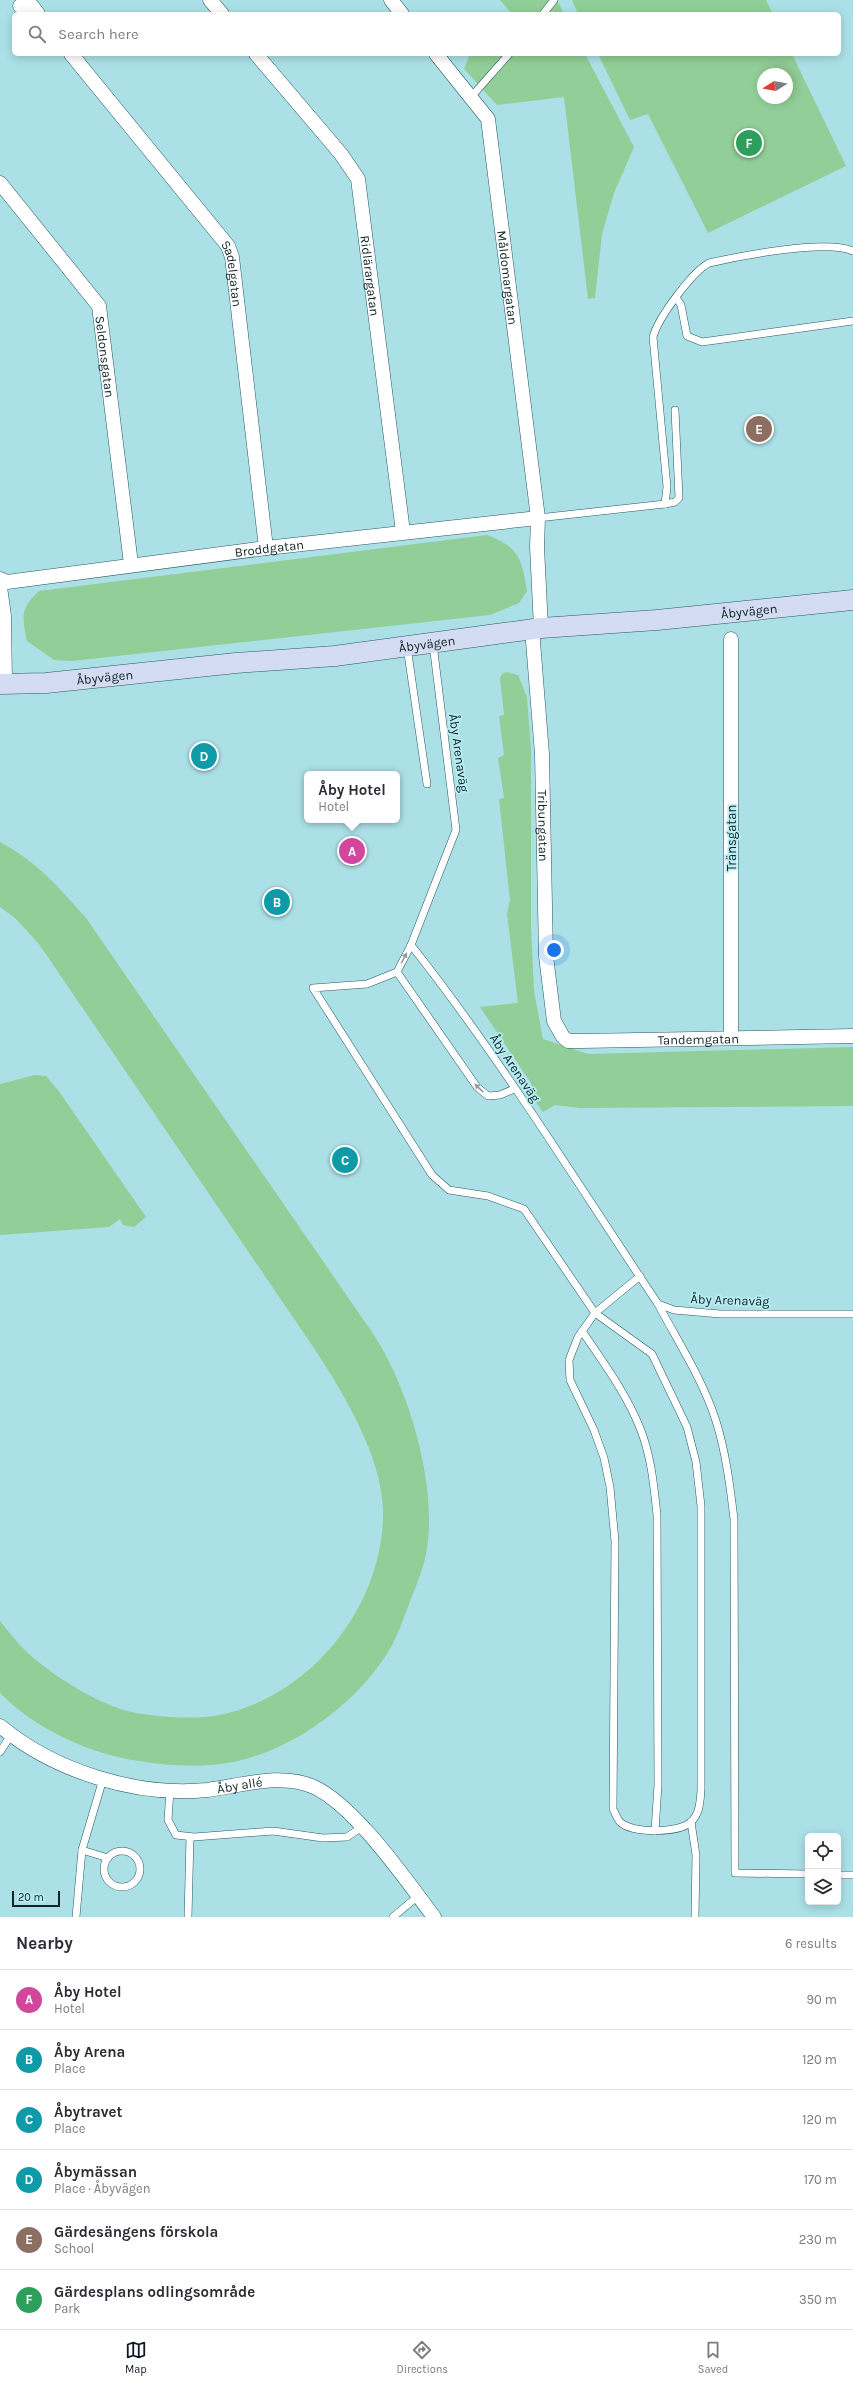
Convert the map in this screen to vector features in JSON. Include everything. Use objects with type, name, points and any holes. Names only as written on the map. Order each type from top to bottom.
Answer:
[{"type":"street","points":[[210,0],[220,12]]},
{"type":"street","points":[[391,0],[400,12]]},
{"type":"street","points":[[20,6],[32,6],[36,12]]},
{"type":"street","name":"Sadelgatan","points":[[73,56],[228,246],[233,265],[266,548]]},
{"type":"street","name":"Ridlärargatan","points":[[258,56],[341,154],[358,179],[403,532]]},
{"type":"street","name":"Måldomargatan","points":[[438,56],[488,119],[538,518],[537,629]]},
{"type":"street","name":"Seldonsgatan","points":[[0,183],[99,306],[131,564]]},
{"type":"street","name":"Broddgatan","points":[[0,579],[7,582],[131,564],[403,532],[538,518]]},
{"type":"street","points":[[0,586],[4,616],[2,684]]},
{"type":"street","name":"Åbyvägen","points":[[2,684],[46,683],[160,673],[236,664],[335,656],[537,629],[656,620],[853,600]]},
{"type":"street","name":"Tribungatan","points":[[537,629],[542,754],[546,956],[554,1021]]},
{"type":"street","name":"Tränsgatan","points":[[731,639],[731,1037]]},
{"type":"street","name":"Tandemgatan","points":[[554,1021],[557,1030],[568,1041],[853,1036]]},
{"type":"street","name":"Åby allé","points":[[5,1731],[69,1767],[103,1779],[141,1787],[204,1790],[268,1781],[300,1783],[313,1787],[331,1797],[362,1827],[434,1917]]},
{"type":"lane","points":[[544,12],[554,0]]},
{"type":"lane","points":[[471,97],[507,56]]},
{"type":"lane","points":[[665,504],[667,487],[653,337],[655,328],[664,313],[677,299],[699,268],[709,263],[786,249],[837,247],[853,251]]},
{"type":"lane","points":[[677,299],[681,305],[687,336],[702,342],[853,321]]},
{"type":"lane","points":[[538,518],[674,502],[679,498],[675,410]]},
{"type":"lane","name":"Åby Arenaväg","points":[[432,643],[456,830],[411,945],[462,1009],[514,1089],[559,1152],[658,1304],[674,1310],[720,1314],[853,1314]]},
{"type":"lane","points":[[407,646],[427,784]]},
{"type":"lane","points":[[411,945],[397,972],[367,984],[313,988],[432,1175],[449,1190],[488,1196],[524,1209],[595,1313],[652,1354],[687,1427],[696,1462],[700,1506],[701,1790],[699,1810],[691,1822],[681,1827],[655,1831],[636,1830],[620,1822],[614,1808],[615,1541],[610,1487],[604,1458],[594,1430],[570,1380],[569,1360],[582,1331],[595,1313],[640,1276]]},
{"type":"lane","points":[[397,972],[477,1087],[488,1096],[500,1095],[514,1089]]},
{"type":"lane","points":[[658,1304],[699,1381],[716,1420],[728,1469],[734,1520],[735,1873],[805,1874]]},
{"type":"lane","points":[[582,1331],[618,1383],[640,1428],[653,1474],[657,1515],[658,1785],[655,1831]]},
{"type":"lane","points":[[0,1752],[5,1731]]},
{"type":"lane","points":[[76,1917],[82,1850],[103,1779]]},
{"type":"lane","points":[[170,1789],[168,1820],[171,1830],[176,1835],[190,1837],[273,1831],[323,1838],[347,1837],[362,1827]]},
{"type":"lane","points":[[691,1822],[696,1855],[695,1917]]},
{"type":"lane","points":[[188,1917],[190,1837]]},
{"type":"lane","points":[[82,1850],[108,1858]]},
{"type":"lane","points":[[124,1852],[135,1857],[140,1867],[138,1879],[129,1886],[123,1887],[112,1884],[108,1880],[105,1869],[108,1858],[113,1854],[124,1852]]},
{"type":"lane","points":[[841,1875],[853,1875]]},
{"type":"lane","points":[[393,1917],[418,1896]]},
{"type":"green space","points":[[500,0],[557,0],[563,12],[510,12]]},
{"type":"green space","points":[[572,0],[766,0],[772,12],[577,12]]},
{"type":"green space","points":[[469,56],[586,56],[634,147],[614,193],[602,234],[595,298],[588,299],[564,97],[497,105],[464,69]]},
{"type":"green space","points":[[599,56],[793,56],[846,166],[708,233],[648,114],[630,120]]},
{"type":"green space","points":[[487,535],[506,544],[517,556],[521,562],[527,591],[519,603],[490,615],[72,661],[54,660],[27,641],[24,625],[24,613],[28,603],[39,591]]},
{"type":"green space","points":[[507,672],[518,675],[527,697],[531,748],[531,927],[534,991],[543,1039],[588,1054],[853,1047],[853,1106],[580,1108],[555,1105],[543,1112],[537,1104],[531,1083],[480,1007],[518,1003],[507,914],[510,900],[499,799],[504,798],[498,758],[504,755],[499,716],[504,715],[500,678],[502,674]]},
{"type":"green space","points":[[0,842],[13,849],[36,866],[67,896],[86,918],[374,1335],[387,1357],[409,1409],[424,1467],[428,1495],[429,1523],[427,1548],[420,1577],[393,1643],[385,1657],[367,1681],[334,1712],[295,1738],[275,1749],[254,1757],[221,1764],[198,1766],[162,1764],[120,1758],[64,1738],[30,1718],[0,1693],[0,1621],[24,1649],[38,1662],[64,1681],[93,1697],[123,1710],[156,1716],[210,1717],[254,1705],[285,1688],[313,1667],[337,1640],[357,1611],[371,1579],[380,1544],[383,1509],[381,1489],[369,1448],[340,1389],[318,1354],[39,944],[15,918],[0,907]]},
{"type":"green space","points":[[35,1075],[46,1076],[58,1090],[146,1217],[134,1227],[123,1225],[120,1219],[109,1227],[0,1235],[0,1084]]},
{"type":"place","name":"Gärdesplans odlingsområde","points":[[749,143]]},
{"type":"place","name":"Gärdesängens förskola","points":[[759,429]]},
{"type":"place","name":"Åbymässan","points":[[204,756]]},
{"type":"place","name":"Åby Hotel","points":[[352,851]]},
{"type":"place","name":"Åby Arena","points":[[277,902]]},
{"type":"place","name":"Åbytravet","points":[[345,1160]]}]
